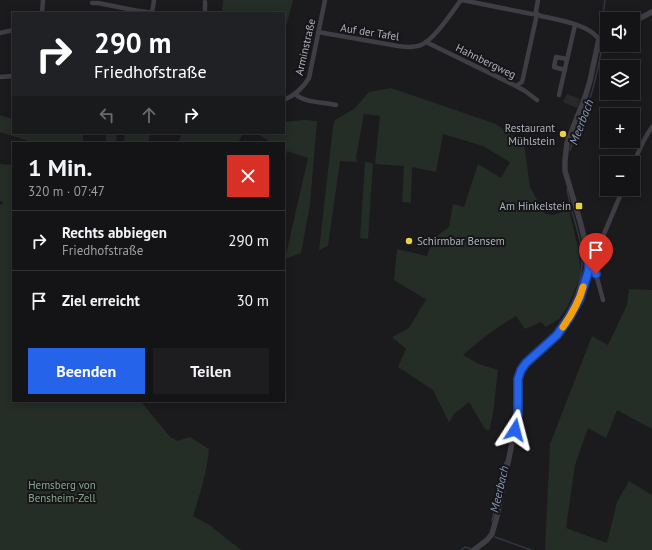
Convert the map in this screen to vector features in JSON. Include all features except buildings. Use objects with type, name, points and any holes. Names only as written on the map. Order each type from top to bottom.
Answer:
[{"type":"street","points":[[42,12],[43,0]]},
{"type":"street","points":[[152,12],[154,0]]},
{"type":"street","name":"Arminstraße","points":[[285,99],[302,88],[309,78],[325,0]]},
{"type":"street","points":[[426,42],[462,0],[537,14],[575,25],[590,32],[599,39],[590,81],[567,143],[564,160],[565,171],[603,300]]},
{"type":"street","points":[[516,86],[522,82],[537,14],[538,0]]},
{"type":"street","points":[[204,12],[205,2]]},
{"type":"street","points":[[92,4],[98,3],[146,12]]},
{"type":"street","points":[[640,18],[652,12]]},
{"type":"street","points":[[559,96],[575,25]]},
{"type":"street","points":[[0,33],[12,30]]},
{"type":"street","name":"Auf der Tafel","points":[[318,32],[398,46],[420,46],[426,42]]},
{"type":"street","name":"Hahnbergweg","points":[[426,42],[516,86],[537,100]]},
{"type":"street","points":[[565,70],[554,67],[556,57],[567,59]]},
{"type":"street","points":[[0,77],[12,76]]},
{"type":"street","points":[[295,94],[300,98],[307,100],[336,105]]},
{"type":"street","points":[[636,156],[647,134],[652,128]]},
{"type":"street","points":[[588,252],[594,251],[598,248],[620,196]]},
{"type":"street","points":[[478,549],[492,534],[497,516],[518,414],[518,379],[526,363],[557,335],[569,318],[580,298],[589,269],[588,252]]},
{"type":"shaded area","points":[[567,94],[580,99],[577,108],[563,102]]},
{"type":"green space","points":[[223,0],[293,0],[285,30],[285,12],[222,12]]},
{"type":"green space","points":[[391,88],[496,124],[524,144],[530,187],[545,214],[553,215],[569,210],[578,248],[581,275],[568,306],[559,319],[546,327],[541,322],[525,329],[516,316],[489,334],[463,355],[479,364],[498,370],[493,414],[489,431],[485,429],[469,402],[454,414],[449,422],[433,390],[398,367],[406,349],[392,337],[409,328],[427,298],[425,299],[394,280],[397,249],[427,256],[433,239],[449,227],[453,204],[464,207],[478,164],[501,178],[510,162],[483,146],[443,134],[436,172],[412,167],[411,203],[402,202],[404,166],[375,164],[380,116],[364,114],[356,157],[357,162],[340,161],[328,246],[319,250],[335,120],[354,109],[369,92]]},
{"type":"green space","points":[[0,115],[12,119],[12,134],[83,134],[83,142],[28,141],[0,132]]},
{"type":"green space","points":[[304,120],[317,121],[310,205],[301,253],[285,259],[308,158],[287,151],[285,160],[285,142],[270,142],[258,134],[285,134],[285,122]]},
{"type":"green space","points":[[106,134],[117,134],[116,142],[106,142]]},
{"type":"green space","points":[[125,134],[150,134],[148,142],[124,142]]},
{"type":"green space","points":[[182,134],[242,134],[238,142],[182,142],[179,140]]},
{"type":"green space","points":[[365,162],[373,163],[368,239],[360,238]]},
{"type":"green space","name":"Hemsberg von Bensheim-Zell","points":[[0,164],[12,165],[12,402],[142,402],[170,437],[178,441],[190,437],[209,449],[205,475],[193,516],[213,527],[241,550],[0,550],[0,205],[3,204],[2,201],[0,201]]},
{"type":"green space","points":[[629,289],[652,290],[652,429],[617,410],[606,438],[588,428],[575,465],[566,528],[607,543],[617,502],[629,481],[652,495],[652,550],[545,550],[550,444],[592,336],[608,345],[627,305]]},
{"type":"waterway","name":"Meerbach","points":[[603,12],[605,0]]},
{"type":"waterway","name":"Meerbach","points":[[570,150],[591,95],[601,52]]},
{"type":"waterway","name":"Meerbach","points":[[558,329],[557,328],[568,311],[576,292],[582,261],[581,244],[567,189]]},
{"type":"waterway","name":"Meerbach","points":[[492,521],[505,462]]},
{"type":"waterway","points":[[495,537],[531,550]]},
{"type":"waterway","name":"Meerbach","points":[[461,550],[465,547],[471,549]]},
{"type":"slow traffic","points":[[563,327],[580,298],[583,287]]},
{"type":"place","name":"Restaurant Mühlstein","points":[[563,134]]},
{"type":"place","name":"Am Hinkelstein","points":[[579,206]]},
{"type":"place","name":"Schirmbar Bensem","points":[[409,241]]},
{"type":"route","points":[[515,430],[518,414],[518,379],[521,370],[526,363],[557,335],[569,318],[580,298],[589,269],[588,252],[596,274]]}]
